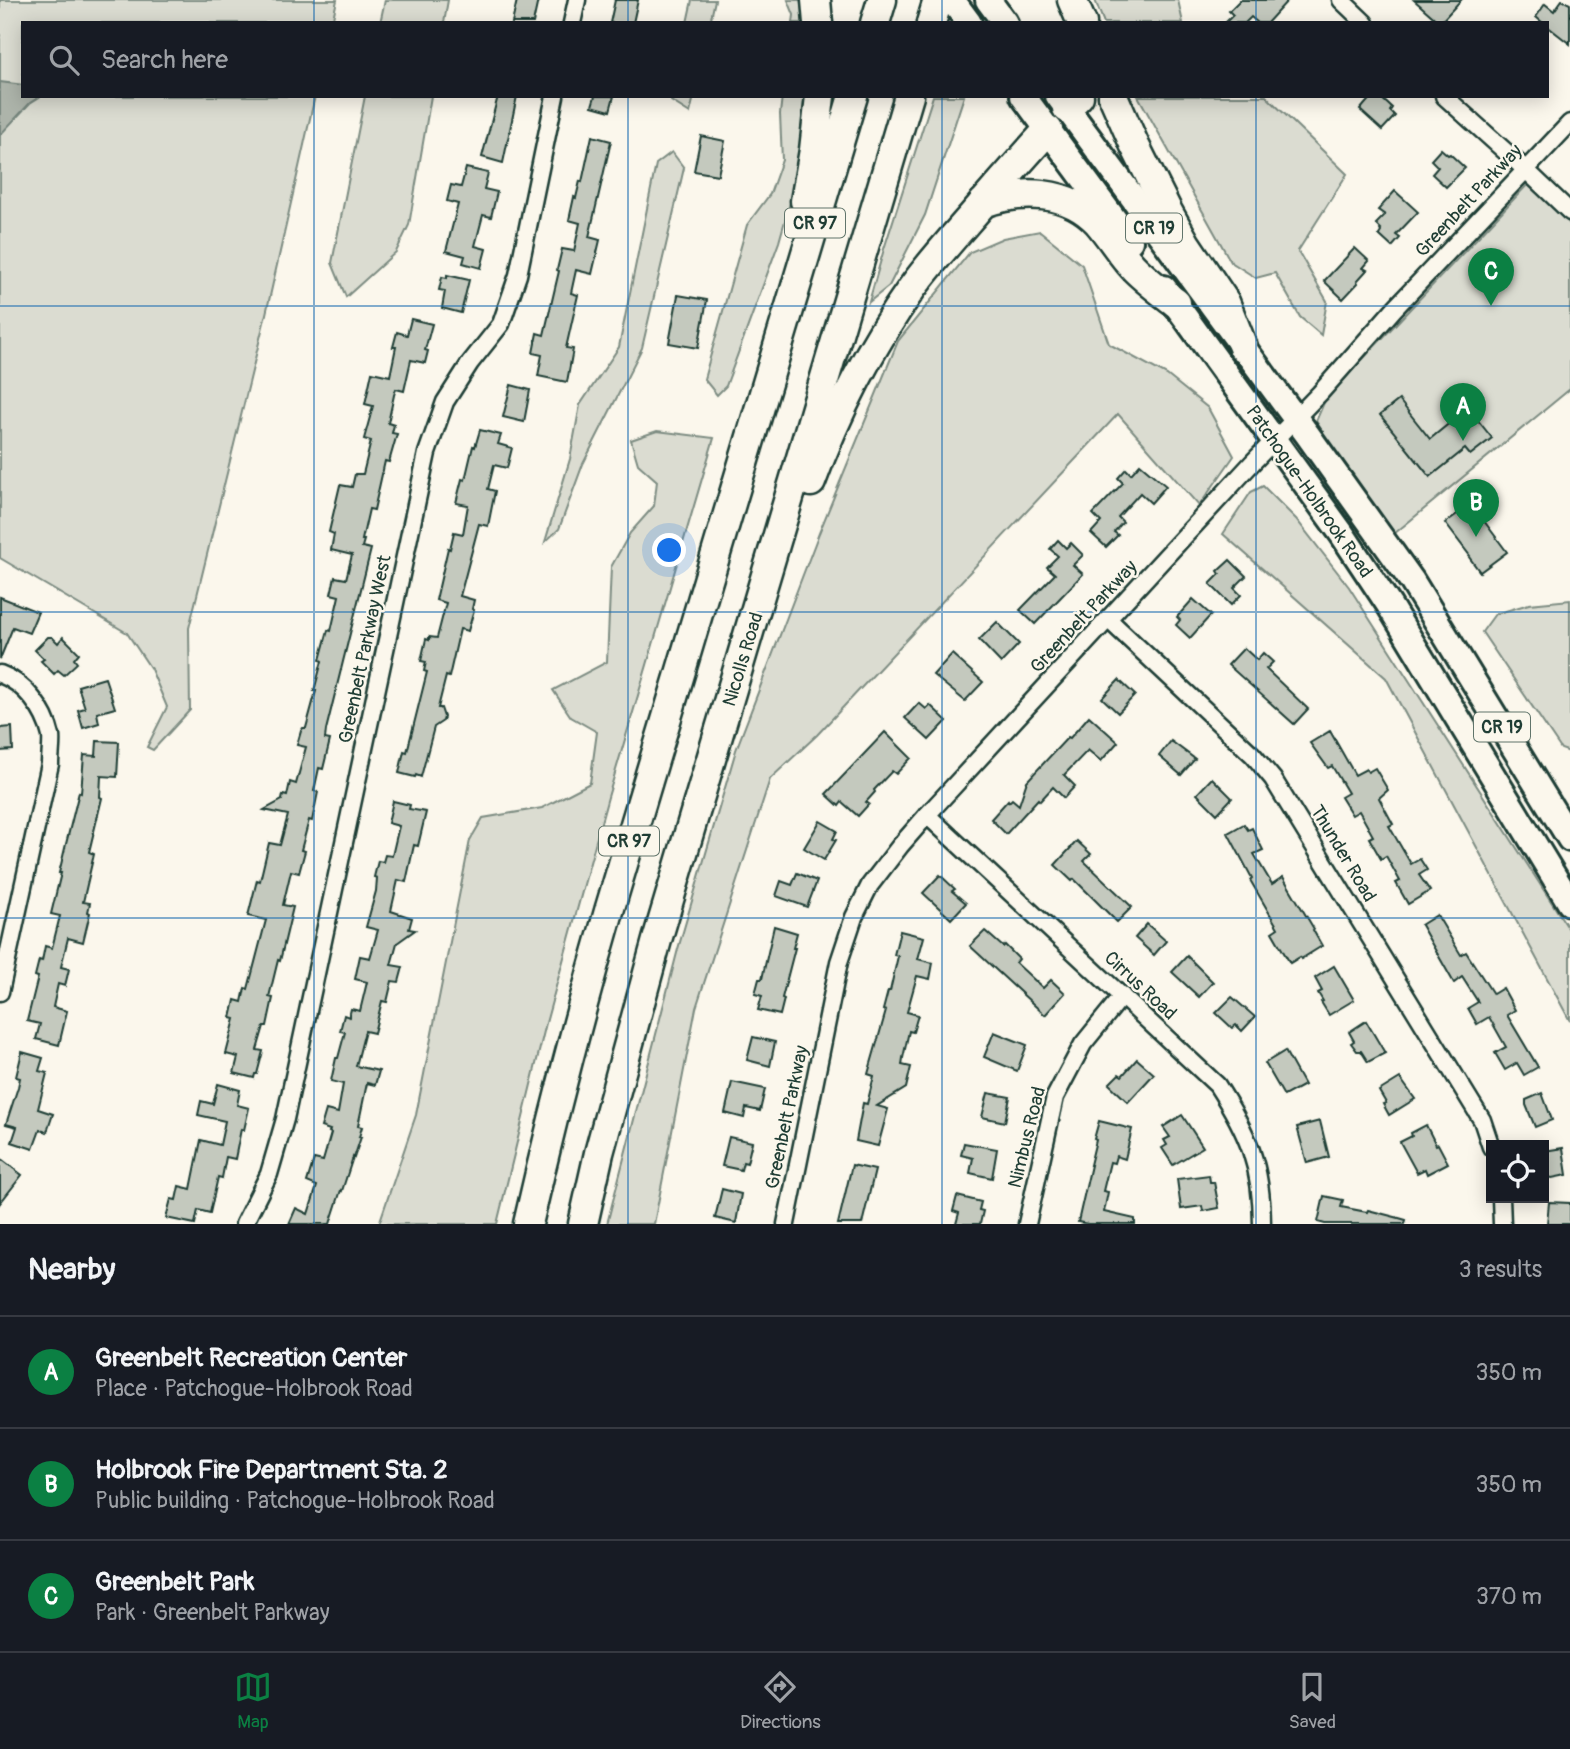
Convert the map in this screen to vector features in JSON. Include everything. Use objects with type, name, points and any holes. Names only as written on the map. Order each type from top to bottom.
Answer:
[{"type":"highway","points":[[816,0],[818,21]]},
{"type":"highway","points":[[876,21],[882,0]]},
{"type":"highway","points":[[932,21],[938,0]]},
{"type":"highway","points":[[1072,0],[1081,21]]},
{"type":"highway","points":[[777,349],[789,269],[809,183],[820,98]]},
{"type":"highway","name":"CR 97","points":[[528,1224],[578,1018],[852,98]]},
{"type":"highway","name":"Nicolls Road","points":[[583,1224],[628,1044],[908,98]]},
{"type":"highway","points":[[1114,98],[1167,210],[1225,302],[1243,347]]},
{"type":"highway","points":[[727,707],[764,627],[795,524],[829,438],[858,377],[912,288],[1048,130]]},
{"type":"highway","points":[[983,203],[1026,193],[1057,198],[1073,204],[1095,219],[1134,268],[1176,303]]},
{"type":"main road","points":[[952,0],[968,21]]},
{"type":"main road","points":[[988,0],[1004,21]]},
{"type":"main road","name":"Patchogue-Holbrook Road","points":[[1024,98],[1342,534],[1389,606],[1570,903]]},
{"type":"main road","points":[[1048,130],[1068,100]]},
{"type":"main road","name":"Patchogue-Holbrook Road","points":[[1068,100],[1412,581],[1570,839]]},
{"type":"main road","points":[[1549,805],[1570,818]]},
{"type":"main road","points":[[1537,849],[1570,873]]},
{"type":"street","points":[[572,21],[577,0]]},
{"type":"street","points":[[1341,0],[1360,18],[1366,0]]},
{"type":"street","name":"Greenbelt Parkway West","points":[[244,1224],[269,1174],[285,1119],[427,453],[445,402],[470,363],[501,324],[518,275],[555,98]]},
{"type":"street","points":[[1446,98],[1570,212]]},
{"type":"street","name":"Greenbelt Parkway","points":[[786,1224],[839,962],[854,917],[870,885],[928,815],[1394,309],[1570,123]]},
{"type":"street","name":"Thunder Road","points":[[1109,620],[1253,755],[1273,779],[1482,1120],[1489,1140]]},
{"type":"street","points":[[0,674],[7,676],[26,691],[41,710],[51,738],[50,764],[0,992]]},
{"type":"street","name":"Cirrus Road","points":[[928,815],[1217,1085],[1236,1114],[1257,1165],[1262,1197],[1262,1224]]},
{"type":"street","name":"Nimbus Road","points":[[1027,1224],[1055,1097],[1083,1044],[1122,996]]},
{"type":"street","points":[[1502,1203],[1502,1224]]},
{"type":"shaded area","points":[[0,0],[337,0],[332,21],[21,21],[21,98],[315,98],[266,314],[189,628],[190,710],[153,750],[147,747],[167,707],[151,669],[127,633],[0,558]]},
{"type":"shaded area","points":[[385,0],[448,0],[444,21],[380,21]]},
{"type":"shaded area","points":[[692,0],[715,0],[710,21],[687,21]]},
{"type":"shaded area","points":[[788,0],[801,0],[803,21],[793,21],[794,15]]},
{"type":"shaded area","points":[[1095,0],[1178,0],[1183,21],[1103,21]]},
{"type":"shaded area","points":[[0,82],[21,85],[21,98],[38,98],[0,135]]},
{"type":"shaded area","points":[[365,98],[431,98],[409,225],[396,252],[346,297],[332,263]]},
{"type":"shaded area","points":[[672,98],[694,98],[690,113],[671,101]]},
{"type":"shaded area","points":[[782,98],[805,98],[800,167],[779,242],[726,386],[717,395],[704,379],[747,225],[770,194],[782,160]]},
{"type":"shaded area","points":[[932,98],[963,98],[925,215],[889,286],[869,302]]},
{"type":"shaded area","points":[[1139,98],[1268,98],[1347,174],[1298,251],[1327,301],[1321,335],[1300,317],[1275,273],[1256,278],[1231,262]]},
{"type":"shaded area","points":[[672,152],[684,168],[642,348],[583,464],[559,529],[545,542],[570,459],[580,405],[619,347],[656,164]]},
{"type":"shaded area","points":[[1529,183],[1570,224],[1570,389],[1389,538],[1316,421],[1326,398]]},
{"type":"shaded area","points":[[1040,231],[1082,265],[1109,344],[1167,375],[1208,408],[1234,456],[1199,506],[1118,414],[817,735],[770,779],[696,1008],[654,1224],[607,1224],[678,949],[736,750],[819,533],[898,341],[970,252],[1003,238]]},
{"type":"shaded area","points":[[657,431],[714,438],[608,797],[546,1023],[497,1224],[379,1224],[416,1115],[470,840],[483,818],[542,808],[590,783],[597,732],[571,717],[553,690],[607,662],[611,567],[630,533],[654,506],[657,481],[638,464],[631,440]]},
{"type":"shaded area","points":[[1263,486],[1296,519],[1349,587],[1570,931],[1570,1021],[1386,678],[1223,534],[1251,492]]},
{"type":"shaded area","points":[[1570,600],[1570,752],[1561,749],[1482,632],[1495,614],[1529,604]]},
{"type":"building","points":[[517,0],[538,0],[533,21],[512,21]]},
{"type":"building","points":[[615,0],[638,0],[633,21],[610,21]]},
{"type":"building","points":[[1240,0],[1288,0],[1269,21],[1256,21],[1251,17],[1247,21],[1227,21],[1233,15],[1229,11]]},
{"type":"building","points":[[1414,0],[1461,0],[1442,21],[1438,21]]},
{"type":"building","points":[[1562,0],[1570,4],[1570,44],[1549,28],[1549,21],[1541,21],[1536,17],[1545,4],[1554,11]]},
{"type":"building","points":[[497,98],[517,98],[503,163],[482,157]]},
{"type":"building","points":[[594,98],[613,98],[610,111],[592,106]]},
{"type":"building","points":[[1370,98],[1381,98],[1392,108],[1390,111],[1395,116],[1382,130],[1360,110]]},
{"type":"building","points":[[592,136],[611,141],[589,237],[600,240],[592,274],[576,270],[571,293],[578,295],[566,348],[573,349],[567,382],[538,376],[542,355],[533,353],[537,333],[544,335],[562,249],[574,251],[580,223],[569,220],[574,197],[576,198],[580,181],[582,182]]},
{"type":"building","points":[[701,136],[725,141],[718,175],[694,171]]},
{"type":"building","points":[[1441,149],[1465,168],[1446,187],[1432,174],[1438,167],[1431,160]]},
{"type":"building","points":[[466,168],[488,173],[484,189],[497,192],[491,217],[483,215],[475,246],[486,249],[481,268],[463,263],[465,256],[446,251],[458,204],[447,201],[451,185],[461,187]]},
{"type":"building","points":[[1395,191],[1418,212],[1396,235],[1400,238],[1392,247],[1379,235],[1381,229],[1376,224],[1385,215],[1378,210]]},
{"type":"building","points":[[1355,248],[1369,261],[1363,268],[1367,270],[1343,299],[1324,281]]},
{"type":"building","points":[[447,275],[469,280],[461,313],[442,308],[445,291],[439,290],[442,277],[447,278]]},
{"type":"building","points":[[678,295],[707,300],[698,348],[669,343]]},
{"type":"building","points":[[411,319],[432,324],[425,350],[428,351],[425,363],[411,360],[404,391],[396,389],[394,395],[388,423],[394,425],[392,433],[397,434],[389,462],[385,461],[374,510],[369,509],[362,540],[362,547],[371,549],[326,730],[325,739],[330,740],[323,769],[319,768],[314,791],[318,792],[312,821],[309,820],[301,850],[305,851],[299,873],[291,871],[283,905],[293,907],[269,997],[273,998],[267,1026],[264,1026],[257,1050],[263,1051],[254,1078],[234,1073],[238,1057],[226,1054],[235,1019],[231,1018],[235,1000],[242,1002],[245,988],[248,989],[266,920],[248,916],[257,880],[260,881],[269,843],[280,845],[288,815],[264,810],[282,800],[283,795],[287,796],[290,782],[296,784],[306,747],[297,745],[301,731],[306,728],[316,691],[322,661],[320,660],[328,630],[331,631],[339,596],[331,594],[335,577],[346,579],[352,555],[331,550],[334,534],[329,532],[340,485],[352,487],[355,474],[363,474],[371,441],[364,439],[373,406],[365,404],[372,372],[390,376],[397,332],[407,335]]},
{"type":"building","points":[[511,385],[530,390],[524,422],[503,417]]},
{"type":"building","points":[[1399,400],[1430,439],[1468,408],[1492,438],[1470,455],[1465,449],[1430,477],[1380,415]]},
{"type":"building","points":[[480,430],[501,435],[498,444],[512,448],[507,468],[494,465],[488,489],[495,491],[488,526],[479,524],[460,596],[474,600],[474,610],[468,631],[460,629],[449,677],[446,676],[438,708],[441,708],[443,721],[434,727],[421,777],[415,777],[399,773],[427,672],[424,671],[426,662],[421,661],[426,639],[437,638],[446,603],[436,600],[448,548],[450,549],[454,532],[463,534],[468,505],[456,503]]},
{"type":"building","points":[[1140,464],[1166,486],[1151,503],[1140,493],[1118,517],[1123,522],[1114,532],[1118,535],[1106,547],[1091,533],[1101,522],[1093,514],[1123,483],[1118,478],[1126,469],[1131,474]]},
{"type":"building","points":[[1480,497],[1493,514],[1484,521],[1507,552],[1480,572],[1445,523]]},
{"type":"building","points":[[1058,540],[1066,548],[1071,543],[1083,555],[1073,565],[1083,574],[1035,624],[1020,610],[1055,574],[1047,567],[1058,556],[1050,549]]},
{"type":"building","points":[[1230,560],[1246,576],[1234,588],[1241,595],[1231,605],[1210,584],[1220,574],[1218,571]]},
{"type":"building","points":[[0,597],[38,612],[29,633],[13,627],[0,659]]},
{"type":"building","points":[[1193,599],[1211,615],[1190,638],[1176,625],[1180,620],[1177,617]]},
{"type":"building","points":[[997,622],[1019,644],[1001,663],[979,640]]},
{"type":"building","points":[[48,637],[58,643],[63,637],[79,653],[74,659],[77,663],[64,675],[58,670],[54,674],[41,661],[44,659],[35,650]]},
{"type":"building","points":[[1244,648],[1257,660],[1263,653],[1273,662],[1266,669],[1308,709],[1294,724],[1228,665]]},
{"type":"building","points":[[952,654],[983,682],[965,701],[933,675]]},
{"type":"building","points":[[105,678],[115,708],[97,713],[99,723],[83,728],[78,710],[85,708],[78,686]]},
{"type":"building","points":[[1119,680],[1135,695],[1118,713],[1102,698]]},
{"type":"building","points":[[919,703],[926,709],[930,705],[947,721],[929,740],[905,718]]},
{"type":"building","points":[[1089,716],[1118,742],[1101,761],[1088,750],[1064,775],[1075,786],[1064,798],[1053,787],[1040,801],[1038,799],[1006,834],[991,819],[1008,800],[1009,802],[1012,799],[1019,805],[1027,781]]},
{"type":"building","points":[[12,727],[13,750],[0,751],[0,728]]},
{"type":"building","points":[[1330,731],[1355,775],[1375,768],[1388,790],[1379,798],[1393,824],[1389,826],[1411,864],[1420,859],[1427,870],[1419,875],[1430,891],[1408,904],[1396,883],[1400,881],[1386,856],[1381,859],[1369,838],[1373,836],[1359,811],[1352,815],[1341,797],[1348,793],[1332,766],[1328,768],[1310,743]]},
{"type":"building","points":[[885,732],[911,758],[896,774],[892,771],[874,790],[866,802],[869,804],[858,816],[842,802],[839,806],[826,794]]},
{"type":"building","points":[[97,741],[119,742],[117,777],[101,776],[102,798],[89,852],[94,854],[83,902],[90,903],[90,913],[83,942],[68,938],[61,967],[69,969],[65,986],[58,984],[53,1007],[67,1011],[59,1045],[36,1039],[40,1024],[27,1021],[38,977],[35,976],[39,960],[42,961],[45,946],[52,948],[60,916],[51,914],[66,844],[79,792],[81,793],[84,755],[96,756]]},
{"type":"building","points":[[1171,741],[1195,759],[1181,775],[1159,756]]},
{"type":"building","points":[[1212,778],[1232,798],[1217,814],[1197,794]]},
{"type":"building","points":[[393,801],[410,805],[409,809],[426,812],[418,846],[414,845],[406,882],[398,880],[391,911],[412,918],[409,929],[415,930],[397,943],[391,965],[403,967],[399,982],[392,981],[387,1002],[382,1001],[374,1033],[365,1031],[356,1066],[379,1071],[375,1085],[367,1083],[358,1126],[362,1127],[361,1137],[330,1224],[289,1224],[296,1208],[308,1214],[317,1186],[307,1182],[314,1159],[323,1161],[331,1133],[321,1127],[326,1110],[338,1113],[343,1084],[331,1081],[345,1032],[340,1031],[344,1015],[349,1017],[351,1009],[360,1011],[367,982],[355,979],[360,956],[370,958],[378,930],[366,927],[376,891],[377,878],[374,877],[378,861],[383,862],[385,855],[392,856],[399,826],[388,823]]},
{"type":"building","points":[[820,821],[837,831],[833,839],[836,840],[824,860],[804,848]]},
{"type":"building","points":[[1244,824],[1248,830],[1252,828],[1263,850],[1254,854],[1272,884],[1283,877],[1322,946],[1301,959],[1300,957],[1290,963],[1272,932],[1278,928],[1250,880],[1252,878],[1228,833]]},
{"type":"building","points":[[1077,841],[1091,854],[1084,861],[1132,907],[1117,922],[1074,879],[1072,881],[1055,865]]},
{"type":"building","points":[[797,873],[817,881],[807,907],[776,896],[781,881],[792,885]]},
{"type":"building","points":[[940,875],[966,903],[951,919],[923,893]]},
{"type":"building","points":[[1437,915],[1461,955],[1466,952],[1493,994],[1503,988],[1515,1010],[1507,1015],[1538,1067],[1524,1075],[1517,1063],[1505,1070],[1495,1053],[1506,1047],[1489,1017],[1477,1024],[1468,1008],[1478,1002],[1462,977],[1454,983],[1421,925]]},
{"type":"building","points":[[1147,924],[1166,941],[1154,955],[1135,938]]},
{"type":"building","points":[[774,926],[797,933],[780,1015],[758,1010],[762,996],[755,994],[759,979],[762,979]]},
{"type":"building","points":[[900,931],[924,937],[918,959],[933,963],[930,979],[917,976],[907,1012],[918,1015],[913,1032],[909,1031],[903,1058],[902,1065],[911,1067],[906,1088],[877,1106],[888,1109],[878,1146],[856,1141],[863,1103],[867,1104],[874,1076],[868,1074],[886,1011],[883,1010],[898,956],[894,955]]},
{"type":"building","points":[[985,931],[1003,947],[1005,945],[1019,959],[1016,963],[1043,988],[1051,980],[1065,993],[1045,1015],[970,946]]},
{"type":"building","points":[[1187,956],[1213,982],[1199,997],[1172,972]]},
{"type":"building","points":[[1334,966],[1354,1000],[1329,1015],[1321,1002],[1323,1001],[1318,993],[1322,991],[1315,978]]},
{"type":"building","points":[[1232,997],[1255,1017],[1242,1031],[1236,1025],[1232,1028],[1216,1013]]},
{"type":"building","points":[[1366,1021],[1385,1053],[1368,1062],[1361,1051],[1357,1051],[1351,1043],[1354,1041],[1349,1032]]},
{"type":"building","points":[[994,1032],[1027,1045],[1017,1071],[984,1057]]},
{"type":"building","points":[[753,1037],[775,1042],[770,1066],[747,1060]]},
{"type":"building","points":[[1285,1051],[1304,1085],[1284,1096],[1265,1063]]},
{"type":"building","points":[[22,1052],[43,1058],[39,1071],[47,1073],[38,1109],[53,1114],[47,1132],[40,1130],[33,1149],[12,1142],[17,1127],[6,1124],[20,1078],[16,1077]]},
{"type":"building","points":[[1137,1059],[1154,1074],[1128,1102],[1109,1084],[1119,1074],[1122,1076]]},
{"type":"building","points":[[1400,1078],[1415,1099],[1389,1115],[1379,1091]]},
{"type":"building","points":[[732,1082],[765,1089],[760,1111],[746,1108],[744,1118],[725,1113]]},
{"type":"building","points":[[218,1084],[240,1090],[237,1105],[249,1108],[244,1130],[241,1129],[235,1159],[226,1157],[222,1178],[218,1177],[210,1213],[198,1210],[195,1224],[166,1218],[171,1199],[176,1200],[179,1186],[191,1189],[201,1140],[220,1145],[225,1121],[198,1115],[201,1101],[213,1104]]},
{"type":"building","points":[[988,1093],[1010,1097],[1005,1122],[982,1117]]},
{"type":"building","points":[[1542,1093],[1552,1120],[1535,1127],[1526,1100]]},
{"type":"building","points":[[1182,1115],[1203,1147],[1173,1165],[1162,1148],[1167,1145],[1164,1140],[1170,1137],[1163,1127]]},
{"type":"building","points":[[1099,1121],[1132,1129],[1125,1159],[1116,1156],[1114,1163],[1110,1162],[1103,1191],[1108,1192],[1104,1212],[1135,1219],[1135,1224],[1078,1222]]},
{"type":"building","points":[[1320,1121],[1329,1157],[1307,1163],[1297,1127]]},
{"type":"building","points":[[1426,1125],[1448,1163],[1427,1174],[1425,1169],[1417,1173],[1400,1142]]},
{"type":"building","points":[[729,1137],[752,1142],[747,1163],[743,1162],[741,1170],[722,1166]]},
{"type":"building","points":[[964,1143],[997,1149],[992,1178],[970,1173],[973,1158],[961,1155]]},
{"type":"building","points":[[1563,1148],[1567,1175],[1549,1177],[1549,1150]]},
{"type":"building","points":[[0,1158],[22,1175],[0,1203]]},
{"type":"building","points":[[852,1165],[875,1170],[862,1224],[838,1224]]},
{"type":"building","points":[[1209,1175],[1210,1182],[1214,1182],[1219,1208],[1203,1211],[1202,1206],[1181,1209],[1177,1179]]},
{"type":"building","points":[[722,1189],[741,1194],[736,1223],[715,1218]]},
{"type":"building","points":[[957,1196],[981,1202],[979,1210],[983,1211],[980,1224],[956,1224],[959,1213],[953,1211]]},
{"type":"building","points":[[1324,1196],[1343,1200],[1341,1207],[1399,1218],[1406,1220],[1405,1224],[1318,1222]]},
{"type":"building","points":[[1549,1202],[1570,1203],[1570,1224],[1547,1224]]},
{"type":"place","name":"Greenbelt Park","points":[[1491,306]]},
{"type":"place","name":"Greenbelt Recreation Center","points":[[1463,441]]},
{"type":"place","name":"Holbrook Fire Department Sta. 2","points":[[1476,537]]}]
